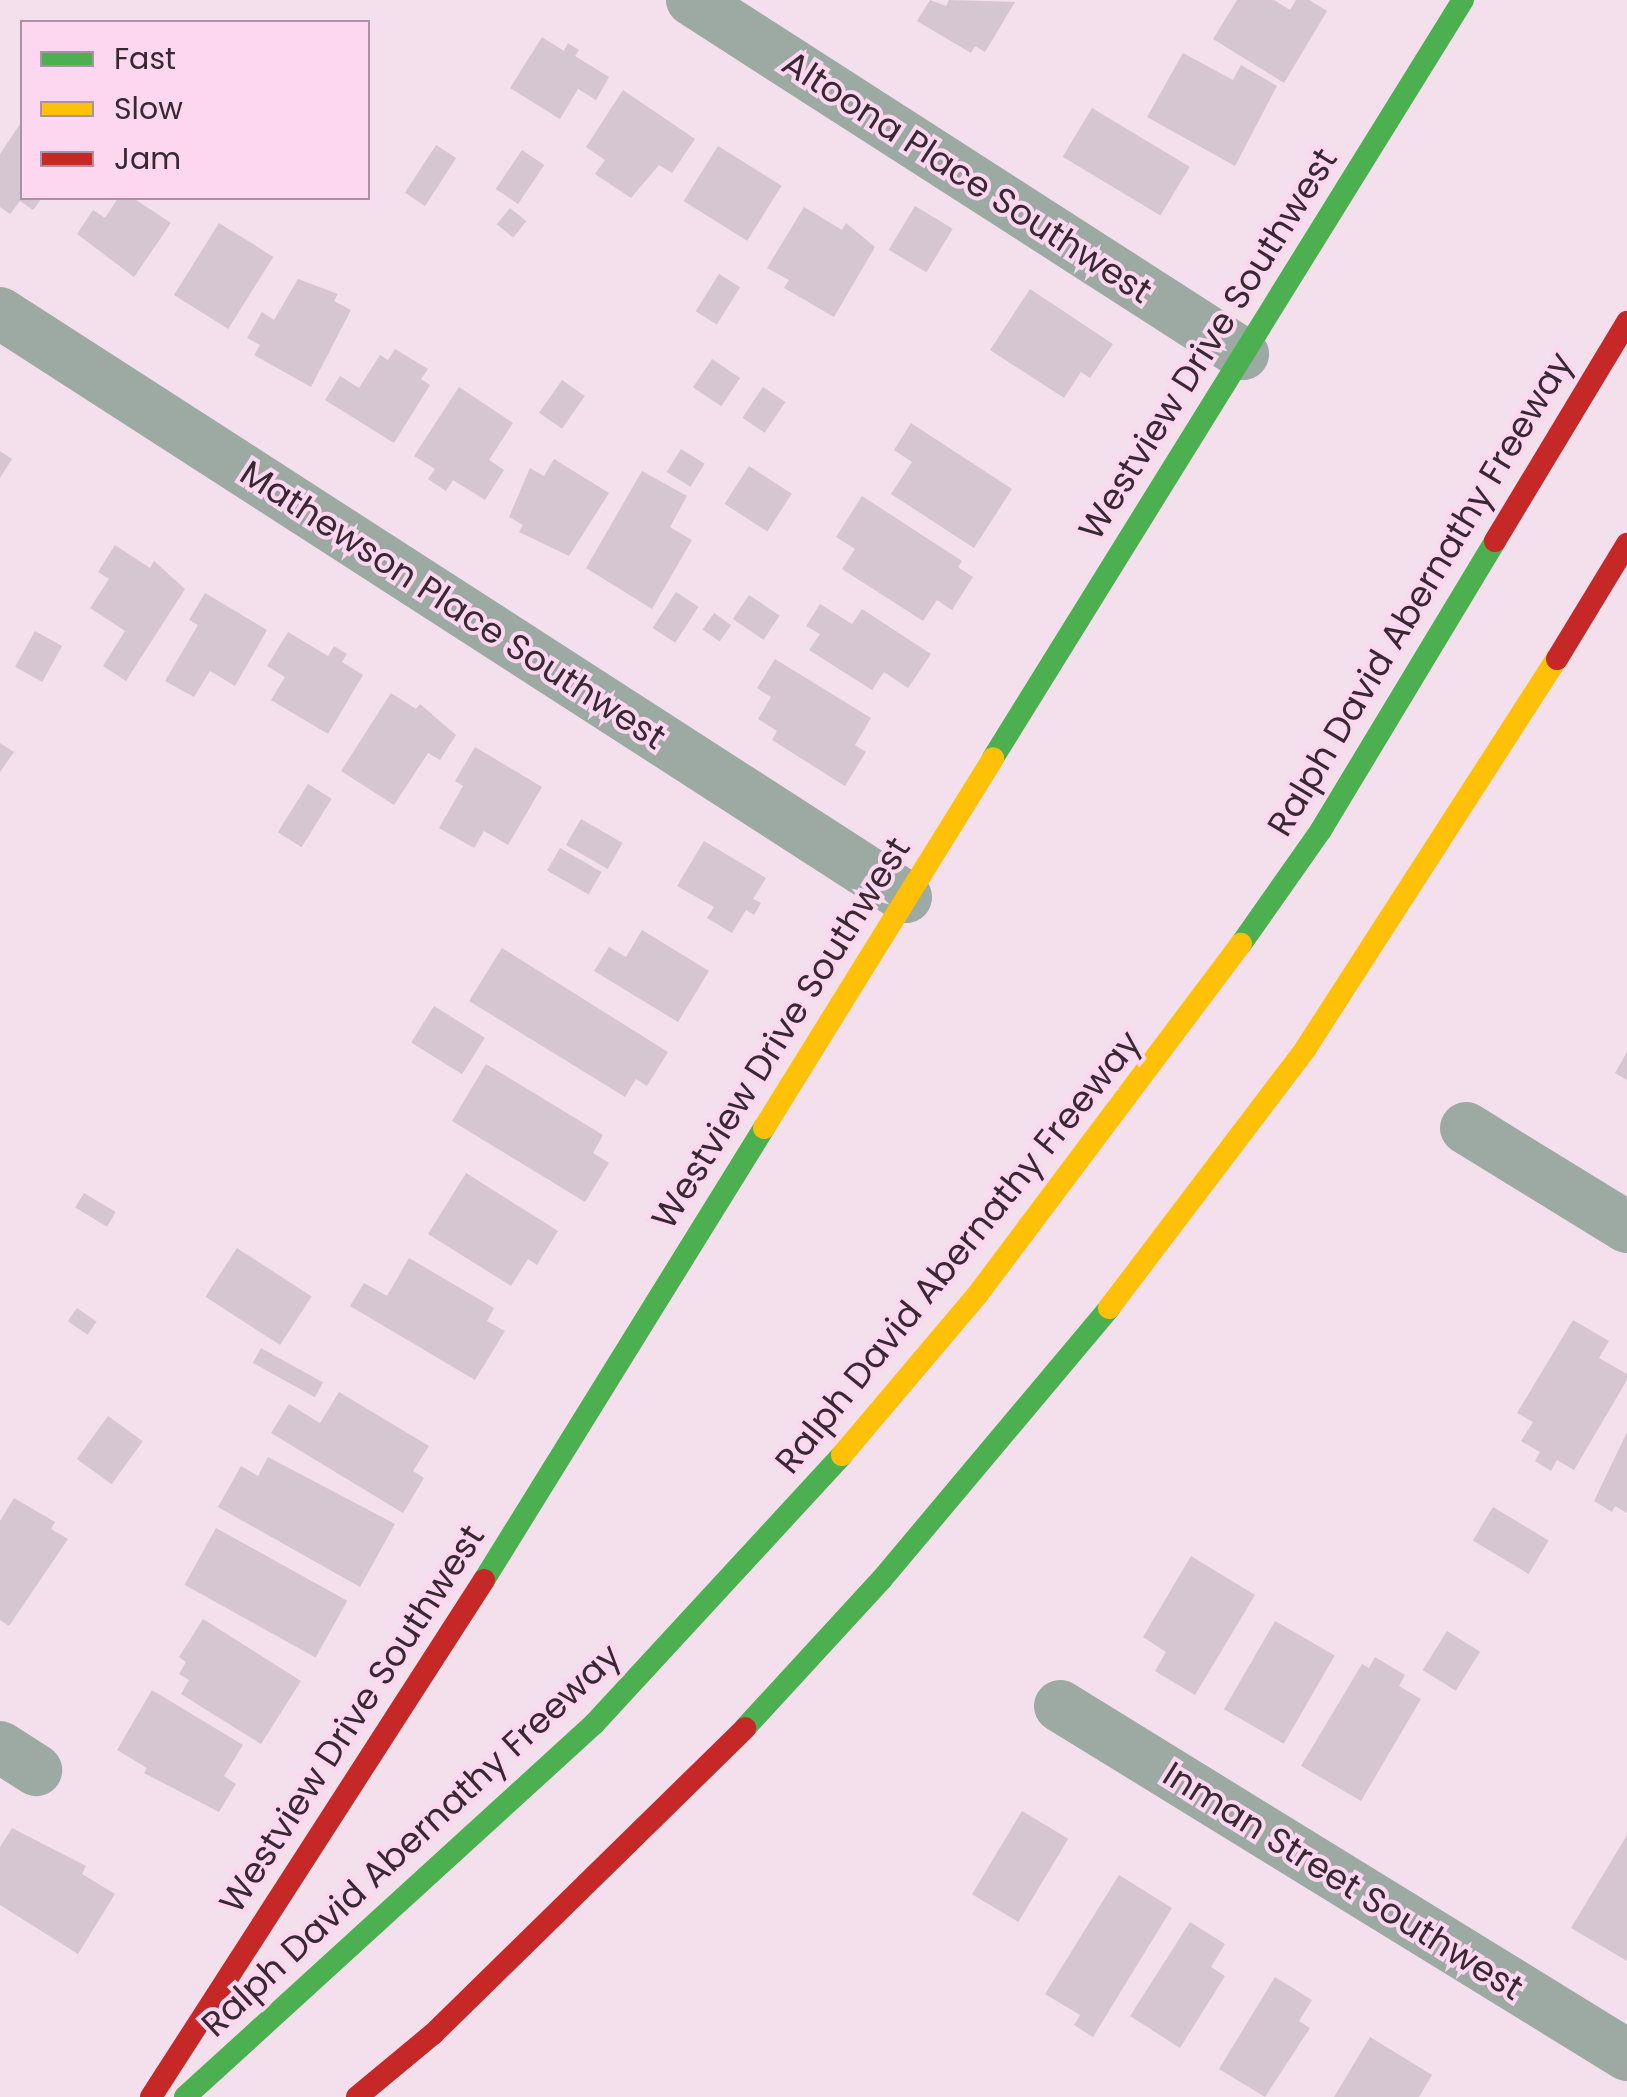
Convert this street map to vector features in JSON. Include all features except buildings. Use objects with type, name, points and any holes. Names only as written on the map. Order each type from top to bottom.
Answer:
[{"type":"main road","name":"Westview Drive Southwest","points":[[152,2097],[470,1603],[1243,354],[1447,5]]},
{"type":"main road","name":"Ralph David Abernathy Freeway","points":[[185,2097],[594,1724],[769,1540],[978,1294],[1176,1036],[1321,830],[1627,322]]},
{"type":"main road","points":[[358,2097],[433,2034],[751,1722],[882,1579],[1146,1263],[1306,1048],[1438,852],[1627,544]]},
{"type":"street","name":"Altoona Place Southwest","points":[[692,0],[1243,354]]},
{"type":"street","name":"Mathewson Place Southwest","points":[[0,313],[906,897]]},
{"type":"street","points":[[1466,1128],[1627,1227]]},
{"type":"street","name":"Inman Street Southwest","points":[[1060,1706],[1627,2056]]},
{"type":"traffic: fast","points":[[993,758],[1463,0]]},
{"type":"traffic: fast","points":[[1241,944],[1321,830],[1495,541]]},
{"type":"traffic: fast","points":[[484,1580],[764,1128]]},
{"type":"traffic: fast","points":[[745,1728],[882,1579],[1109,1308]]},
{"type":"traffic: fast","points":[[185,2097],[594,1724],[842,1455]]},
{"type":"traffic: slow","points":[[1109,1308],[1306,1048],[1557,659]]},
{"type":"traffic: slow","points":[[764,1128],[993,758]]},
{"type":"traffic: slow","points":[[842,1455],[978,1294],[1241,944]]},
{"type":"traffic: jam","points":[[1495,541],[1627,322]]},
{"type":"traffic: jam","points":[[1557,659],[1627,544]]},
{"type":"traffic: jam","points":[[151,2097],[484,1580]]},
{"type":"traffic: jam","points":[[357,2097],[433,2034],[745,1728]]}]
